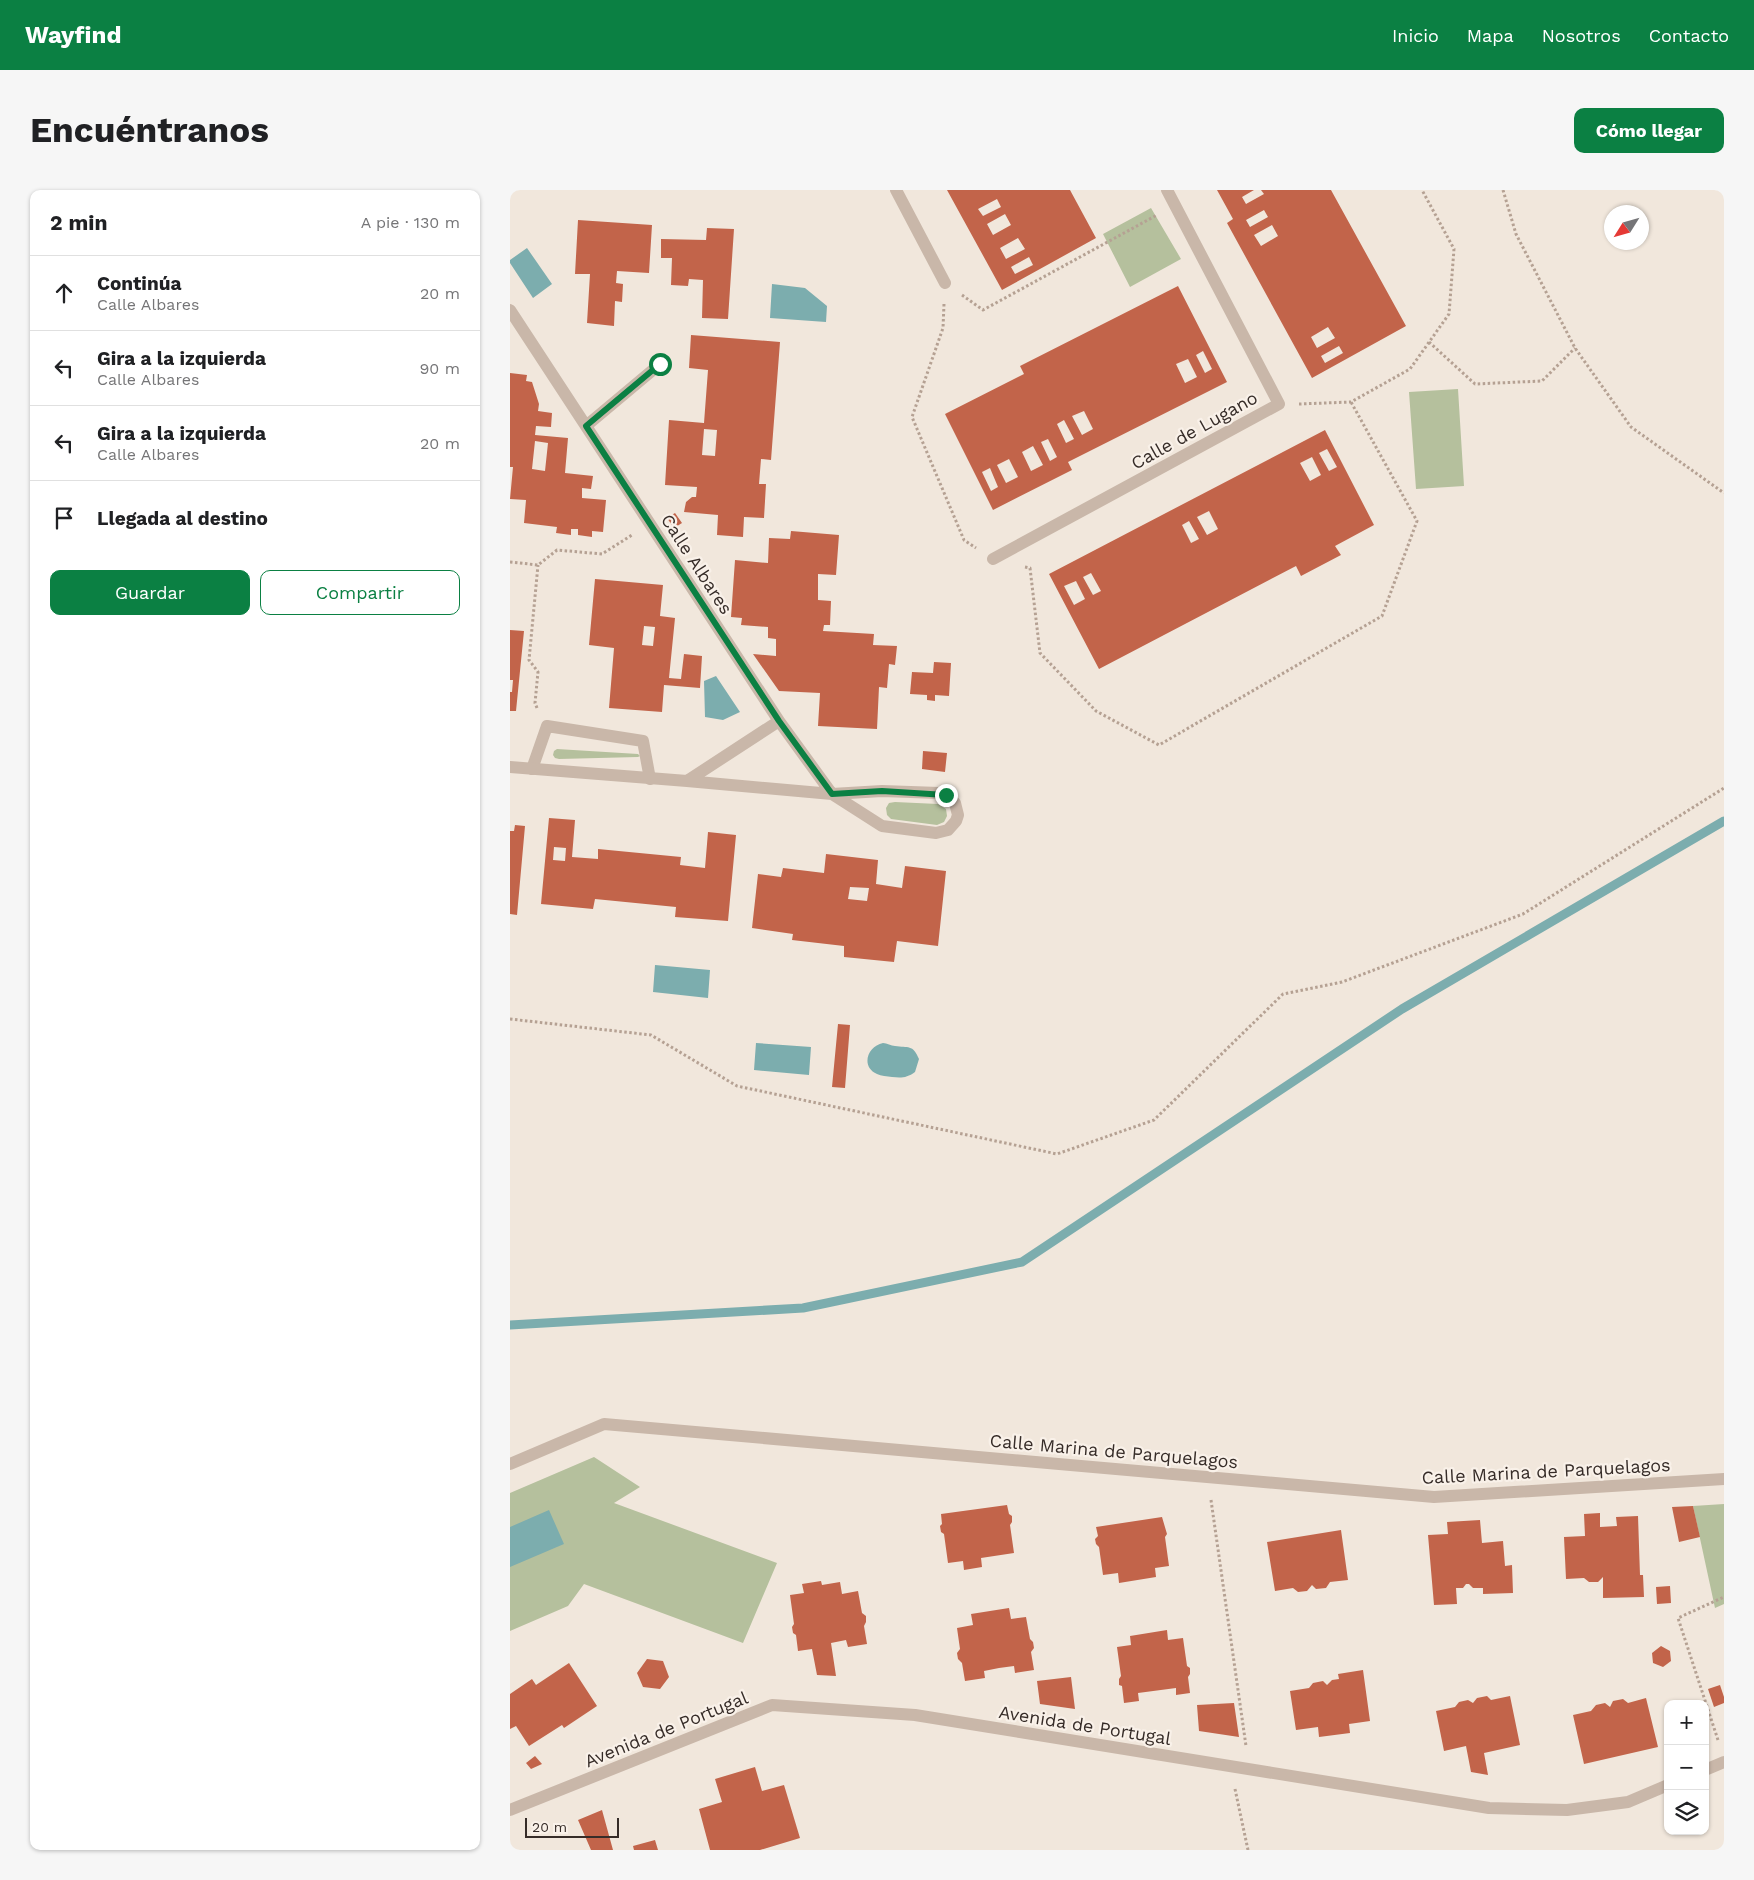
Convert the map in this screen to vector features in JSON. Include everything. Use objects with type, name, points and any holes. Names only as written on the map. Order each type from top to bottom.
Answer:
[{"type":"street","points":[[896,190],[945,283]]},
{"type":"street","name":"Calle de Lugano","points":[[993,559],[1279,404],[1167,190]]},
{"type":"street","name":"Calle Albares","points":[[510,310],[779,721],[832,794],[882,826],[942,833],[953,826],[958,815],[955,803],[946,795],[940,793],[882,791],[832,794],[510,767]]},
{"type":"street","points":[[586,426],[660,364]]},
{"type":"street","points":[[687,781],[779,721]]},
{"type":"street","points":[[532,769],[547,726],[643,741],[650,778]]},
{"type":"street","name":"Calle Marina de Parquelagos","points":[[510,1464],[604,1424],[1434,1497],[1724,1479]]},
{"type":"street","name":"Avenida de Portugal","points":[[510,1810],[772,1705],[915,1715],[1489,1808],[1567,1810],[1628,1802],[1664,1787]]},
{"type":"street","points":[[1709,1768],[1724,1762]]},
{"type":"path","points":[[1279,404],[1351,402],[1410,369],[1449,314],[1454,249],[1422,190]]},
{"type":"path","points":[[1503,190],[1516,234],[1575,348],[1631,427],[1724,492]]},
{"type":"path","points":[[945,283],[983,310],[1175,205]]},
{"type":"path","points":[[945,283],[944,328],[912,417],[964,540],[993,559],[1030,568],[1040,653],[1096,711],[1159,744],[1382,616],[1417,522],[1351,402]]},
{"type":"path","points":[[1429,342],[1475,384],[1542,381],[1575,348]]},
{"type":"path","points":[[510,562],[538,565],[557,550],[602,554],[650,524]]},
{"type":"path","points":[[538,565],[529,660],[538,672],[535,703],[547,726]]},
{"type":"path","points":[[510,1018],[652,1035],[737,1086],[1057,1154],[1154,1120],[1282,994],[1342,982],[1523,914],[1724,788]]},
{"type":"path","points":[[1208,1477],[1250,1770]]},
{"type":"path","points":[[1718,1741],[1678,1618],[1724,1597]]},
{"type":"path","points":[[1230,1766],[1248,1850]]},
{"type":"green space","points":[[1151,208],[1181,259],[1130,287],[1103,234]]},
{"type":"green space","points":[[1458,389],[1464,486],[1416,489],[1409,392]]},
{"type":"green space","points":[[557,749],[638,754],[640,756],[559,759],[553,755]]},
{"type":"green space","points":[[889,803],[938,804],[946,809],[947,816],[944,822],[937,825],[891,819],[887,815],[886,808]]},
{"type":"green space","points":[[594,1457],[640,1487],[614,1503],[777,1563],[743,1643],[584,1584],[568,1606],[510,1631],[510,1493]]},
{"type":"green space","points":[[1724,1504],[1724,1604],[1715,1608],[1693,1506]]},
{"type":"water","points":[[527,248],[552,284],[533,298],[510,263],[510,260]]},
{"type":"water","points":[[772,284],[805,288],[827,306],[826,322],[770,318]]},
{"type":"water","points":[[716,676],[740,712],[723,720],[705,717],[704,681]]},
{"type":"water","points":[[655,965],[710,970],[708,998],[653,992]]},
{"type":"water","points":[[756,1043],[811,1047],[809,1075],[754,1070]]},
{"type":"water","points":[[883,1043],[910,1048],[915,1051],[919,1059],[915,1072],[907,1076],[898,1077],[880,1075],[872,1070],[867,1061],[870,1052],[873,1048]]},
{"type":"water","points":[[549,1510],[564,1544],[510,1567],[510,1527]]},
{"type":"building","points":[[947,190],[1070,190],[1096,238],[1002,290]],"holes":[[[997,199],[1001,207],[983,216],[978,209]],[[1005,214],[1011,225],[993,235],[987,224]],[[1018,238],[1025,249],[1006,259],[1000,248]],[[1029,257],[1033,265],[1015,274],[1011,267]]]},
{"type":"building","points":[[1217,190],[1254,190],[1242,197],[1246,204],[1264,194],[1261,190],[1331,190],[1406,326],[1312,378],[1227,223],[1233,219]],"holes":[[[1264,210],[1268,217],[1250,227],[1246,220]],[[1272,225],[1278,236],[1261,246],[1254,235]],[[1328,327],[1335,338],[1317,348],[1311,337]],[[1339,346],[1343,353],[1325,363],[1321,356]]]},
{"type":"building","points":[[578,220],[652,225],[649,273],[617,271],[616,283],[623,284],[622,302],[615,301],[614,326],[587,323],[590,274],[575,274]]},
{"type":"building","points":[[707,228],[734,229],[728,319],[702,318],[703,280],[689,279],[688,286],[671,285],[672,258],[661,258],[661,239],[706,240]]},
{"type":"building","points":[[1178,286],[1227,382],[1068,462],[1072,470],[993,510],[945,414],[1024,374],[1020,366]],"holes":[[[1203,351],[1212,369],[1205,373],[1196,355]],[[1188,359],[1197,377],[1185,383],[1176,364]],[[1084,411],[1093,429],[1082,435],[1072,416]],[[1064,420],[1074,439],[1066,443],[1057,424]],[[1048,439],[1057,457],[1050,461],[1041,442]],[[1033,446],[1043,465],[1031,471],[1022,452]],[[1009,459],[1018,477],[1006,483],[997,465]],[[990,468],[998,487],[991,491],[982,472]]]},
{"type":"building","points":[[691,335],[780,342],[771,460],[761,459],[759,484],[766,484],[764,518],[744,517],[743,537],[717,535],[718,515],[684,512],[686,502],[692,497],[696,497],[697,487],[665,485],[669,420],[704,423],[708,370],[689,368]],"holes":[[[704,429],[717,430],[715,456],[702,455]]]},
{"type":"building","points":[[510,373],[527,375],[526,381],[532,382],[539,404],[538,411],[552,413],[551,427],[536,426],[535,435],[568,438],[565,473],[593,476],[591,489],[582,488],[582,498],[606,500],[603,532],[592,531],[592,537],[578,535],[578,529],[571,529],[571,535],[556,533],[557,527],[524,523],[526,500],[510,499],[513,467],[510,467]],"holes":[[[535,441],[548,443],[545,471],[532,469]]]},
{"type":"building","points":[[1325,430],[1374,525],[1335,546],[1341,555],[1301,576],[1296,566],[1099,669],[1049,574]],"holes":[[[1327,449],[1337,467],[1329,471],[1319,453]],[[1312,457],[1321,475],[1310,481],[1300,463]],[[1209,511],[1218,529],[1207,535],[1197,517]],[[1189,521],[1199,539],[1191,543],[1182,525]],[[1091,573],[1101,591],[1093,595],[1083,577]],[[1076,581],[1085,599],[1074,605],[1064,586]]]},
{"type":"building","points":[[675,513],[682,523],[674,528],[667,518]]},
{"type":"building","points":[[791,531],[839,535],[836,575],[818,574],[818,600],[831,601],[830,625],[824,625],[823,631],[874,634],[873,645],[897,646],[895,665],[889,664],[887,688],[879,687],[877,729],[818,726],[820,693],[779,691],[753,654],[776,656],[776,639],[768,638],[768,627],[741,625],[742,618],[731,617],[735,560],[768,563],[769,538],[790,539]]},
{"type":"building","points":[[595,579],[663,585],[660,616],[675,618],[669,678],[681,679],[684,654],[702,656],[700,688],[664,685],[662,712],[609,708],[614,648],[589,645]],"holes":[[[644,626],[655,627],[653,646],[642,645]]]},
{"type":"building","points":[[510,630],[524,631],[516,711],[510,711],[510,692],[512,692],[513,680],[510,680]]},
{"type":"building","points":[[934,662],[951,663],[949,696],[935,695],[935,701],[927,700],[927,695],[910,694],[912,672],[933,673]]},
{"type":"building","points":[[923,751],[947,753],[945,772],[922,769]]},
{"type":"building","points":[[549,818],[575,820],[572,857],[598,859],[598,849],[681,857],[680,865],[705,868],[708,832],[736,835],[728,921],[675,917],[676,907],[595,899],[593,909],[541,904]],"holes":[[[554,847],[566,848],[565,861],[553,860]]]},
{"type":"building","points":[[515,825],[525,826],[517,915],[510,914],[510,831],[514,831]]},
{"type":"building","points":[[826,854],[878,860],[876,884],[902,888],[905,866],[946,871],[938,946],[897,941],[894,962],[844,957],[844,946],[792,940],[793,934],[752,928],[758,874],[781,877],[783,868],[824,873]],"holes":[[[850,887],[869,888],[867,901],[848,899]]]},
{"type":"building","points":[[838,1024],[850,1025],[845,1088],[832,1087]]},
{"type":"building","points":[[1007,1505],[1009,1514],[1012,1516],[1010,1525],[1014,1553],[981,1558],[982,1567],[964,1570],[963,1561],[948,1563],[944,1534],[941,1532],[940,1526],[942,1524],[941,1514]]},
{"type":"building","points":[[1693,1506],[1700,1537],[1679,1542],[1672,1507]]},
{"type":"building","points":[[1600,1513],[1600,1527],[1617,1526],[1616,1517],[1638,1516],[1640,1575],[1643,1575],[1644,1597],[1603,1598],[1603,1577],[1598,1582],[1589,1582],[1584,1578],[1566,1579],[1564,1537],[1585,1536],[1584,1514]]},
{"type":"building","points":[[1162,1517],[1167,1534],[1165,1537],[1169,1566],[1155,1568],[1156,1577],[1119,1583],[1118,1573],[1103,1575],[1099,1547],[1095,1539],[1098,1536],[1096,1527]]},
{"type":"building","points":[[1480,1520],[1482,1543],[1503,1541],[1505,1566],[1512,1565],[1513,1593],[1483,1594],[1483,1588],[1473,1588],[1466,1584],[1463,1588],[1456,1588],[1457,1604],[1434,1605],[1428,1535],[1448,1534],[1447,1522]]},
{"type":"building","points":[[1341,1530],[1348,1580],[1330,1582],[1326,1588],[1316,1589],[1312,1585],[1307,1591],[1298,1592],[1293,1588],[1275,1591],[1267,1542]]},
{"type":"building","points":[[821,1581],[822,1585],[840,1582],[842,1594],[858,1591],[862,1613],[866,1616],[864,1626],[867,1644],[848,1647],[846,1640],[831,1643],[836,1676],[817,1675],[812,1649],[798,1651],[796,1635],[793,1633],[792,1627],[794,1624],[790,1595],[804,1593],[802,1584]]},
{"type":"building","points":[[1670,1586],[1671,1603],[1657,1604],[1656,1587]]},
{"type":"building","points":[[1009,1608],[1011,1619],[1026,1617],[1030,1639],[1033,1642],[1034,1648],[1031,1652],[1034,1670],[1015,1673],[1014,1666],[999,1668],[984,1671],[985,1678],[965,1681],[962,1663],[958,1659],[957,1653],[960,1649],[957,1628],[973,1625],[971,1614]]},
{"type":"building","points":[[1167,1630],[1168,1640],[1183,1638],[1187,1666],[1190,1668],[1188,1677],[1190,1693],[1176,1695],[1176,1688],[1138,1693],[1139,1701],[1124,1703],[1122,1686],[1119,1685],[1121,1676],[1117,1647],[1131,1645],[1130,1636]]},
{"type":"building","points":[[1661,1646],[1670,1651],[1671,1661],[1663,1667],[1653,1663],[1652,1653]]},
{"type":"building","points":[[647,1659],[663,1661],[669,1677],[660,1689],[643,1687],[637,1673]]},
{"type":"building","points":[[569,1663],[597,1706],[564,1728],[562,1725],[529,1746],[516,1726],[510,1729],[510,1694],[532,1679],[536,1685]]},
{"type":"building","points":[[1363,1670],[1370,1721],[1349,1724],[1350,1733],[1319,1737],[1318,1727],[1296,1730],[1290,1691],[1309,1688],[1313,1683],[1323,1681],[1327,1685],[1332,1680],[1339,1679],[1338,1674]]},
{"type":"building","points":[[1071,1677],[1075,1709],[1040,1704],[1037,1681]]},
{"type":"building","points":[[1720,1685],[1724,1703],[1714,1707],[1708,1689]]},
{"type":"building","points":[[1487,1696],[1491,1700],[1510,1696],[1520,1745],[1484,1753],[1488,1775],[1471,1772],[1466,1746],[1444,1751],[1436,1711],[1455,1707],[1459,1702],[1468,1700],[1473,1703],[1477,1698]]},
{"type":"building","points":[[1646,1698],[1658,1747],[1584,1764],[1573,1715],[1591,1711],[1596,1705],[1605,1703],[1610,1707],[1613,1701],[1623,1699],[1628,1703]]},
{"type":"building","points":[[1234,1703],[1239,1737],[1199,1731],[1197,1705]]},
{"type":"building","points":[[535,1756],[542,1764],[531,1769],[526,1763]]},
{"type":"building","points":[[755,1767],[762,1791],[784,1785],[800,1838],[760,1850],[710,1850],[699,1809],[722,1802],[715,1779]]},
{"type":"building","points":[[602,1810],[613,1850],[591,1850],[578,1820]]},
{"type":"building","points":[[655,1840],[658,1850],[634,1850],[633,1846]]},
{"type":"waterway","points":[[510,1325],[803,1308],[1022,1262],[1402,1009],[1724,821]]},
{"type":"route","points":[[660,364],[586,426],[779,721],[832,794],[882,791],[940,793],[946,795]]}]
